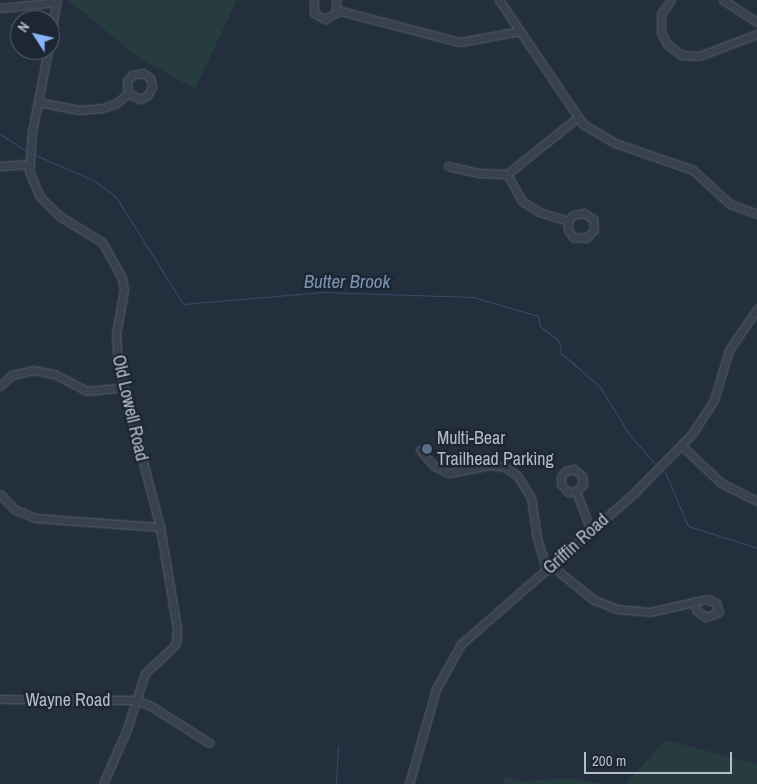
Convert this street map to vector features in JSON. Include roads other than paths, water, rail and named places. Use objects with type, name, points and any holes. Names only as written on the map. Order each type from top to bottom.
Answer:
[{"type":"street","points":[[314,0],[313,11],[320,18],[330,18],[337,10],[336,0]]},
{"type":"street","points":[[499,0],[577,118],[606,138],[693,170],[730,204],[757,214]]},
{"type":"street","points":[[671,0],[661,14],[661,32],[667,44],[681,55],[699,56],[757,34]]},
{"type":"street","points":[[723,0],[757,22]]},
{"type":"street","points":[[0,8],[57,1]]},
{"type":"street","points":[[337,10],[460,42],[520,31]]},
{"type":"street","name":"Old Lowell Road","points":[[46,60],[29,164],[32,184],[40,198],[61,217],[102,242],[119,268],[124,290],[116,349],[123,387],[160,527],[177,638],[171,650],[145,673],[103,784]]},
{"type":"street","points":[[38,102],[79,110],[95,109],[117,103],[128,93]]},
{"type":"street","points":[[448,166],[478,173],[507,174],[577,118]]},
{"type":"street","points":[[0,166],[29,164]]},
{"type":"street","points":[[507,174],[514,190],[527,205],[568,222]]},
{"type":"street","name":"Griffin Road","points":[[410,784],[432,699],[450,659],[478,628],[550,568],[681,445],[714,400],[729,350],[757,309]]},
{"type":"street","points":[[0,386],[12,375],[33,370],[54,374],[86,392],[123,387]]},
{"type":"street","points":[[681,445],[721,483],[757,501]]},
{"type":"street","points":[[420,450],[434,466],[449,473],[490,464],[505,468],[517,475],[532,497],[537,538],[550,568],[594,600],[617,610],[650,612],[693,602]]},
{"type":"street","points":[[576,491],[591,531]]},
{"type":"street","points":[[0,494],[14,509],[35,518],[160,527]]},
{"type":"street","name":"Wayne Road","points":[[0,699],[136,700]]},
{"type":"street","points":[[136,700],[151,706],[209,743]]},
{"type":"waterway","name":"Butter Brook","points":[[0,134],[26,151]]},
{"type":"waterway","name":"Butter Brook","points":[[33,154],[95,181],[116,197],[183,304],[322,292],[473,297],[538,316],[540,326],[559,341],[561,353],[600,387],[629,434],[654,463]]},
{"type":"waterway","name":"Butter Brook","points":[[665,472],[688,526],[757,548]]},
{"type":"waterway","points":[[336,784],[338,746]]},
{"type":"place","name":"Multi-Bear Trailhead Parking","points":[[427,449]]}]
